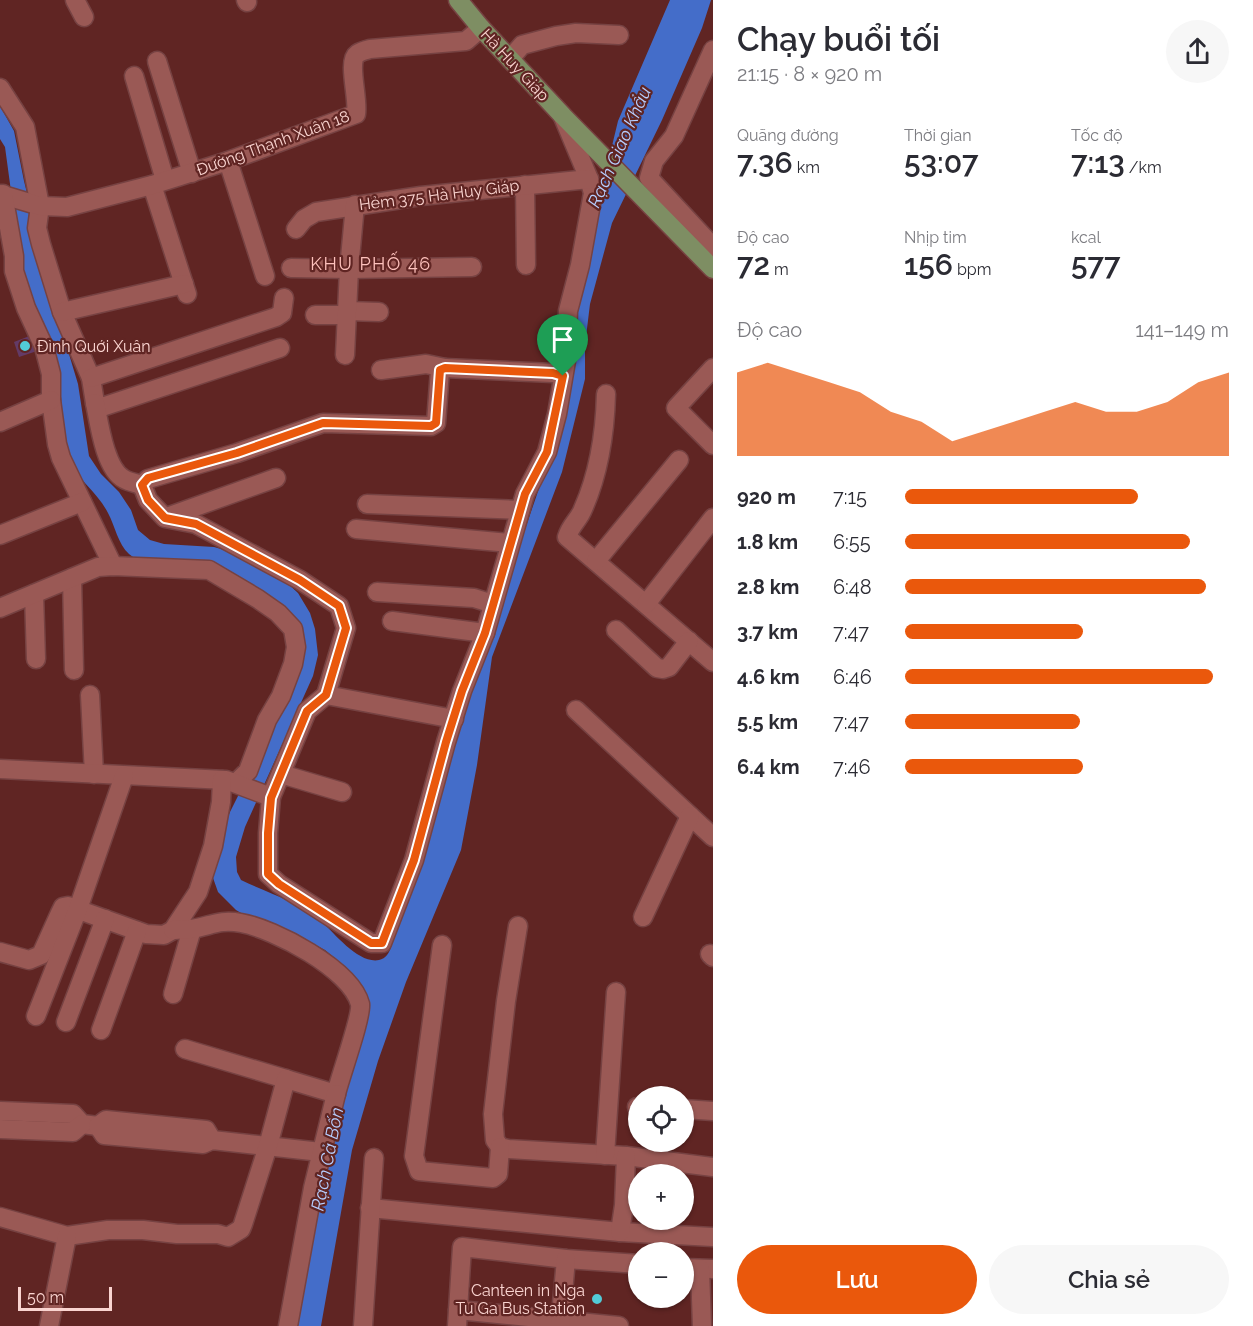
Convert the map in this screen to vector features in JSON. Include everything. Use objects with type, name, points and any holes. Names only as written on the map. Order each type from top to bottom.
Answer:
[{"type":"main road","name":"Hà Huy Giáp","points":[[458,0],[481,28],[569,122],[713,269]]},
{"type":"street","name":"Đường Thạnh Xuân 18","points":[[1,194],[36,205],[67,207],[158,183],[228,161],[356,114],[352,62],[356,55],[370,49],[466,41],[481,28]]},
{"type":"street","points":[[510,59],[522,45],[556,36],[576,33],[619,35]]},
{"type":"street","points":[[713,50],[674,136],[654,161],[649,178],[713,246]]},
{"type":"street","points":[[157,61],[192,173]]},
{"type":"street","points":[[62,312],[185,289],[134,76]]},
{"type":"street","points":[[0,88],[25,127],[40,244],[62,312],[91,378],[102,443],[112,465],[122,478],[142,485],[148,500],[165,518],[196,524],[300,580],[339,606],[346,628],[326,695],[307,711],[269,797],[268,874],[279,884],[371,943],[382,943],[414,860],[462,691],[485,633],[525,494],[547,452],[563,376],[568,311],[580,265],[593,193],[569,122]]},
{"type":"street","points":[[228,161],[265,276]]},
{"type":"street","name":"Hẻm 375 Hà Huy Giáp","points":[[296,229],[304,219],[315,212],[355,205],[422,195],[589,179]]},
{"type":"street","points":[[525,185],[526,265]]},
{"type":"street","points":[[1,194],[14,256],[14,271],[26,308],[44,347],[51,374],[51,400],[61,458],[113,566]]},
{"type":"street","points":[[345,355],[355,205]]},
{"type":"street","points":[[291,268],[472,267]]},
{"type":"street","points":[[91,378],[276,317],[282,313],[284,298]]},
{"type":"street","points":[[315,315],[379,312]]},
{"type":"street","points":[[95,403],[102,407],[280,348]]},
{"type":"street","points":[[381,370],[426,364],[445,368],[553,373],[563,376]]},
{"type":"street","points":[[142,485],[148,478],[237,453],[323,423],[431,426],[436,423],[440,370],[445,368]]},
{"type":"street","points":[[712,370],[676,408],[713,445]]},
{"type":"street","points":[[606,394],[606,421],[592,486],[582,512],[570,526],[567,537],[689,641],[710,652]]},
{"type":"street","points":[[0,422],[51,400]]},
{"type":"street","points":[[596,561],[679,460]]},
{"type":"street","points":[[165,518],[276,478]]},
{"type":"street","points":[[0,535],[82,502]]},
{"type":"street","points":[[367,504],[520,510]]},
{"type":"street","points":[[646,604],[713,518]]},
{"type":"street","points":[[356,529],[510,543]]},
{"type":"street","points":[[0,608],[98,567],[209,570],[278,613],[293,629],[296,646],[293,664],[281,696],[267,720],[248,771],[229,782],[221,802],[213,846],[198,892],[173,930]]},
{"type":"street","points":[[72,578],[74,670]]},
{"type":"street","points":[[377,592],[474,598],[493,604]]},
{"type":"street","points":[[34,594],[36,659]]},
{"type":"street","points":[[392,621],[485,633]]},
{"type":"street","points":[[616,630],[657,668],[663,669],[669,667],[689,641]]},
{"type":"street","points":[[90,695],[94,774]]},
{"type":"street","points":[[326,695],[454,719]]},
{"type":"street","points":[[576,710],[713,837]]},
{"type":"street","points":[[0,769],[229,782],[269,797]]},
{"type":"street","points":[[281,774],[342,792]]},
{"type":"street","points":[[36,1016],[78,909],[124,776]]},
{"type":"street","points":[[643,917],[690,816]]},
{"type":"street","points":[[0,952],[29,960],[40,955],[63,907],[68,906],[146,934],[164,935],[173,930],[192,929],[216,922],[241,923],[265,930],[316,955],[339,975],[355,994],[360,1006],[357,1025],[321,1152],[305,1224],[288,1326]]},
{"type":"street","points":[[66,1022],[105,919]]},
{"type":"street","points":[[442,945],[414,1156],[419,1171],[493,1179],[498,1174],[500,1147],[495,1140],[493,1114],[506,1001],[518,926]]},
{"type":"street","points":[[173,994],[192,929]]},
{"type":"street","points":[[101,1030],[136,931]]},
{"type":"street","points":[[605,1155],[616,992]]},
{"type":"street","points":[[185,1049],[336,1094]]},
{"type":"street","points":[[0,1217],[67,1236],[108,1230],[143,1230],[177,1234],[218,1234],[228,1237],[241,1229],[268,1146],[286,1079]]},
{"type":"street","points":[[0,1110],[73,1114],[90,1125]]},
{"type":"street","points":[[694,1110],[713,1111]]},
{"type":"street","points":[[0,1129],[73,1132],[106,1120],[206,1130],[212,1140],[321,1152]]},
{"type":"street","points":[[500,1147],[626,1156],[713,1167]]},
{"type":"street","points":[[620,1232],[624,1205],[626,1156]]},
{"type":"street","points":[[363,1326],[374,1158]]},
{"type":"street","points":[[370,1208],[620,1232],[713,1237]]},
{"type":"street","points":[[49,1326],[67,1236]]},
{"type":"street","points":[[619,1326],[458,1318],[462,1247],[566,1259],[628,1263]]},
{"type":"street","points":[[560,1323],[566,1259]]},
{"type":"street","points":[[699,1268],[702,1326]]},
{"type":"water","points":[[670,0],[711,0],[702,28],[662,120],[612,223],[590,304],[585,345],[585,379],[562,472],[492,657],[477,765],[461,850],[406,982],[378,1061],[352,1150],[321,1326],[298,1326],[310,1238],[361,989],[349,970],[325,950],[294,934],[260,924],[236,910],[218,892],[212,875],[214,853],[230,812],[269,734],[298,647],[264,600],[244,580],[232,572],[208,565],[149,563],[129,554],[119,540],[104,506],[66,459],[21,265],[5,147],[0,139],[0,106],[14,131],[59,321],[78,384],[89,456],[131,510],[138,530],[150,540],[164,544],[214,547],[245,556],[274,571],[298,593],[310,613],[315,629],[318,655],[313,676],[245,827],[236,857],[237,872],[241,880],[304,909],[323,923],[348,948],[364,958],[379,960],[387,955],[392,946],[395,925],[495,617],[558,433],[568,329],[618,121]]},
{"type":"building","name":"Đình Quới Xuân","points":[[32,335],[37,351],[19,357],[14,342]]},
{"type":"place","name":"Đình Quới Xuân","points":[[25,346]]},
{"type":"place","name":"Canteen in Nga Tu Ga Bus Station","points":[[597,1299]]},
{"type":"district","name":"KHU PHỐ 46","points":[[371,263]]},
{"type":"route","points":[[445,368],[553,373],[563,376],[557,414],[547,452],[525,494],[485,633],[462,691],[446,742],[414,860],[382,943],[371,943],[279,884],[268,874],[271,798],[307,711],[326,695],[346,628],[339,606],[300,580],[196,524],[165,518],[148,500],[142,485],[148,478],[237,453],[323,423],[431,426],[436,423],[440,370],[445,368]]},
{"type":"water label","name":"Rạch Giao Khẩu","points":[[619,147]]},
{"type":"water label","name":"Rạch Cả Bốn","points":[[327,1159]]}]
